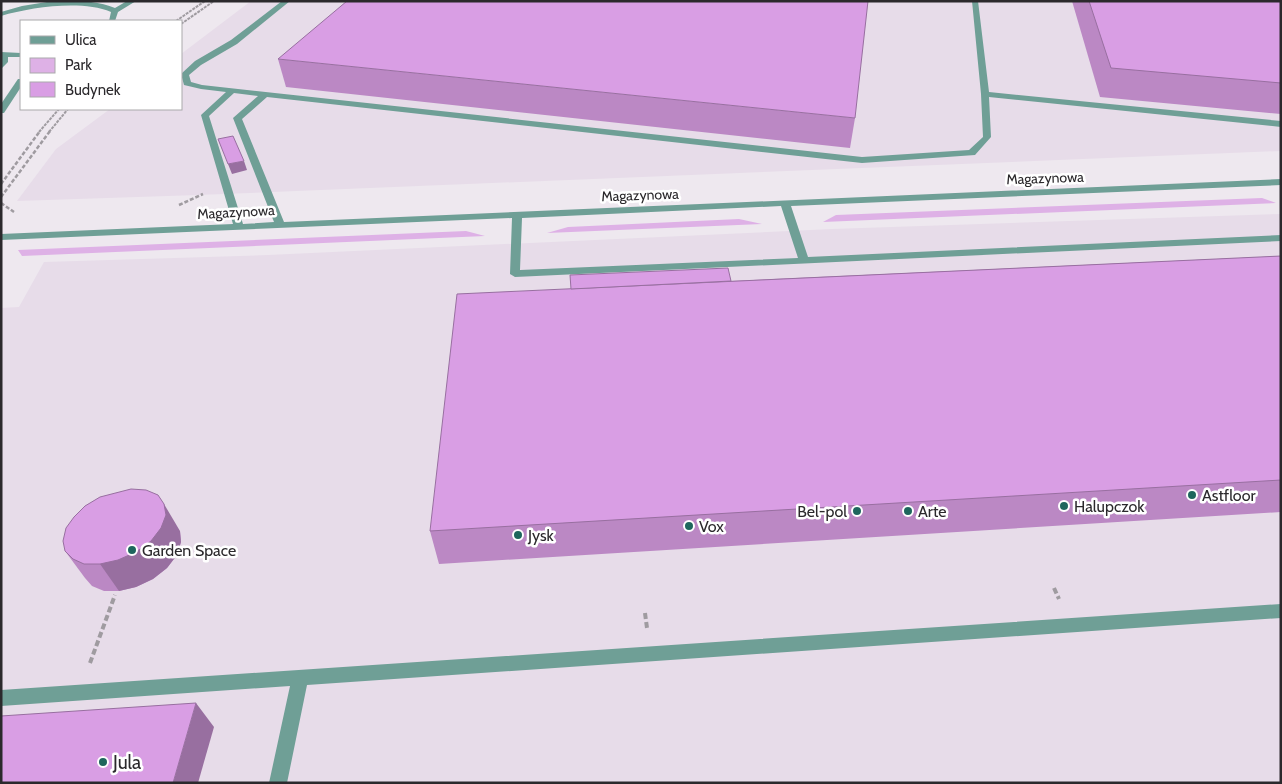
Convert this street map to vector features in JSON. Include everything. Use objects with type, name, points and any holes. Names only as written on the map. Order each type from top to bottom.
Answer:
[{"type":"street","points":[[1,14],[19,8],[85,1],[105,5],[115,11]]},
{"type":"street","points":[[112,20],[115,11],[134,1]]},
{"type":"street","points":[[288,1],[234,42],[198,63],[186,74],[187,83],[191,86],[232,91],[862,160],[972,153],[987,137],[985,94],[974,1]]},
{"type":"street","points":[[1,4],[19,8]]},
{"type":"street","points":[[1,67],[4,62],[3,54],[20,55]]},
{"type":"street","points":[[1,111],[20,82]]},
{"type":"street","points":[[232,91],[205,115],[239,226]]},
{"type":"street","points":[[265,94],[237,118],[280,224]]},
{"type":"street","points":[[985,94],[1281,124]]},
{"type":"street","name":"Magazynowa","points":[[1,237],[1281,182]]},
{"type":"street","points":[[785,203],[804,260]]},
{"type":"street","points":[[517,214],[515,274],[1281,238]]},
{"type":"street","points":[[1,698],[1281,611]]},
{"type":"street","points":[[278,783],[300,677]]},
{"type":"path","points":[[177,20],[205,1]]},
{"type":"path","points":[[182,23],[214,1]]},
{"type":"path","points":[[1,184],[29,144],[58,110]]},
{"type":"path","points":[[1,197],[33,152],[67,110]]},
{"type":"path","points":[[172,208],[205,193]]},
{"type":"path","points":[[1054,588],[1060,602]]},
{"type":"path","points":[[79,692],[115,595]]},
{"type":"path","points":[[645,613],[647,631]]},
{"type":"shaded area","points":[[251,1],[1281,1],[1281,151],[17,201],[56,149],[109,110],[182,110],[182,53]]},
{"type":"shaded area","points":[[1281,214],[1281,783],[1,783],[1,308],[19,307],[44,262],[268,255],[832,229]]},
{"type":"green space","points":[[1262,198],[1276,203],[823,222],[836,215]]},
{"type":"green space","points":[[739,219],[762,224],[547,233],[568,227]]},
{"type":"green space","points":[[466,231],[485,236],[22,256],[18,250]]},
{"type":"building","points":[[347,1],[868,1],[855,118],[278,59]]},
{"type":"building","points":[[1089,1],[1281,1],[1281,83],[1111,68]]},
{"type":"building","points":[[233,136],[244,161],[228,164],[218,139]]},
{"type":"building","points":[[1281,256],[1281,480],[430,531],[457,294]]},
{"type":"building","points":[[728,268],[731,281],[571,289],[570,275]]},
{"type":"building","points":[[131,489],[146,490],[158,495],[164,504],[166,515],[161,528],[151,541],[136,552],[118,560],[100,564],[84,564],[73,559],[65,551],[63,541],[66,528],[74,517],[85,506],[100,497]]},
{"type":"building","name":"Jula","points":[[196,703],[173,783],[1,783],[1,716]]},
{"type":"place","name":"Astfloor","points":[[1192,495]]},
{"type":"place","name":"Halupczok","points":[[1064,506]]},
{"type":"place","name":"Bel-pol","points":[[857,511]]},
{"type":"place","name":"Arte","points":[[908,511]]},
{"type":"place","name":"Vox","points":[[689,526]]},
{"type":"place","name":"Jysk","points":[[518,535]]},
{"type":"place","name":"Garden Space","points":[[132,550]]},
{"type":"place","name":"Jula","points":[[103,762]]}]
